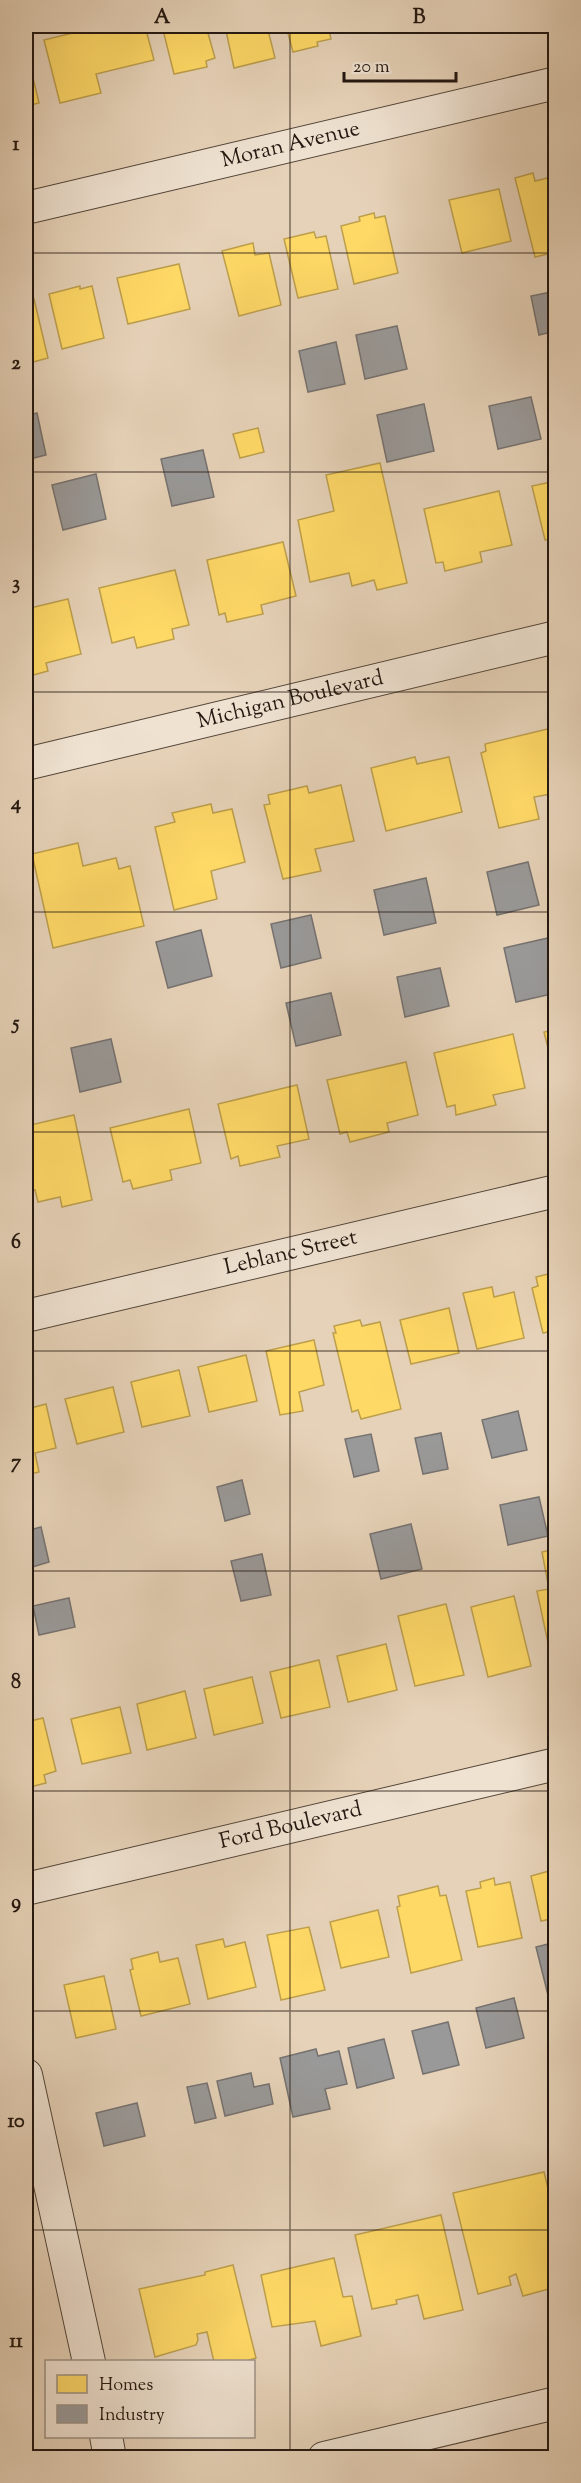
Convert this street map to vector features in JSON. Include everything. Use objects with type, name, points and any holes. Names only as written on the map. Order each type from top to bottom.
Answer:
[{"type":"street","name":"Moran Avenue","points":[[26,208],[555,83]]},
{"type":"street","name":"Michigan Boulevard","points":[[26,764],[555,637]]},
{"type":"street","name":"Leblanc Street","points":[[26,1316],[555,1191]]},
{"type":"street","name":"Ford Boulevard","points":[[26,1889],[555,1764]]},
{"type":"street","points":[[26,2076],[89,2360]]},
{"type":"street","points":[[324,2457],[555,2403]]},
{"type":"street","points":[[106,2438],[110,2457]]},
{"type":"building: Homes","points":[[101,26],[145,26],[154,60],[96,74],[101,93],[60,103],[44,40]]},
{"type":"building: Homes","points":[[162,26],[206,26],[215,58],[206,61],[207,67],[174,74]]},
{"type":"building: Homes","points":[[225,26],[267,26],[275,58],[234,68]]},
{"type":"building: Homes","points":[[286,26],[328,26],[331,39],[317,42],[318,46],[293,52]]},
{"type":"building: Homes","points":[[26,48],[39,103],[26,106]]},
{"type":"building: Homes","points":[[533,173],[535,181],[556,176],[556,252],[535,257],[515,178]]},
{"type":"building: Homes","points":[[499,189],[511,241],[462,253],[449,200]]},
{"type":"building: Homes","points":[[374,213],[375,218],[385,216],[398,273],[354,284],[341,226],[360,221],[359,217]]},
{"type":"building: Homes","points":[[314,232],[316,238],[326,236],[338,289],[298,298],[284,239]]},
{"type":"building: Homes","points":[[253,243],[255,255],[269,253],[281,305],[239,316],[222,251]]},
{"type":"building: Homes","points":[[179,264],[190,309],[128,324],[117,278]]},
{"type":"building: Homes","points":[[80,286],[80,289],[92,286],[104,338],[62,349],[49,294]]},
{"type":"building: Homes","points":[[34,299],[48,358],[26,364],[26,301]]},
{"type":"building: Homes","points":[[258,428],[264,452],[240,458],[233,434]]},
{"type":"building: Homes","points":[[380,463],[407,583],[377,590],[374,580],[352,586],[349,573],[310,582],[298,520],[334,511],[326,475]]},
{"type":"building: Homes","points":[[556,481],[556,548],[554,549],[551,539],[545,540],[532,486]]},
{"type":"building: Homes","points":[[499,491],[512,545],[480,552],[482,562],[445,571],[443,562],[436,563],[424,509]]},
{"type":"building: Homes","points":[[283,542],[296,596],[261,605],[263,614],[227,622],[225,613],[219,615],[207,560]]},
{"type":"building: Homes","points":[[175,570],[189,625],[172,629],[174,639],[137,648],[134,637],[112,643],[99,588]]},
{"type":"building: Homes","points":[[68,599],[81,654],[46,663],[48,671],[26,677],[26,609]]},
{"type":"building: Homes","points":[[556,727],[556,793],[534,797],[539,819],[499,828],[481,753],[486,751],[485,744]]},
{"type":"building: Homes","points":[[415,757],[417,764],[449,757],[462,812],[386,831],[371,768]]},
{"type":"building: Homes","points":[[341,785],[354,841],[315,849],[321,871],[283,879],[264,805],[270,804],[268,795],[307,786],[309,793]]},
{"type":"building: Homes","points":[[211,804],[213,813],[232,809],[245,862],[211,871],[217,899],[174,910],[155,827],[175,822],[172,813]]},
{"type":"building: Homes","points":[[78,843],[83,866],[116,858],[119,869],[130,866],[144,926],[53,948],[32,854]]},
{"type":"building: Homes","points":[[556,1030],[556,1080],[544,1032]]},
{"type":"building: Homes","points":[[513,1034],[525,1088],[493,1095],[496,1105],[456,1115],[455,1105],[447,1107],[434,1053]]},
{"type":"building: Homes","points":[[406,1062],[418,1115],[387,1123],[389,1132],[350,1142],[347,1132],[340,1134],[327,1080]]},
{"type":"building: Homes","points":[[297,1085],[309,1139],[277,1146],[280,1157],[240,1166],[238,1156],[231,1159],[218,1104]]},
{"type":"building: Homes","points":[[189,1109],[201,1163],[170,1170],[172,1180],[133,1189],[130,1180],[123,1182],[110,1128]]},
{"type":"building: Homes","points":[[74,1115],[92,1200],[62,1207],[60,1197],[38,1202],[35,1190],[26,1192],[26,1126]]},
{"type":"building: Homes","points":[[556,1272],[556,1330],[543,1333],[532,1288],[538,1286],[536,1277]]},
{"type":"building: Homes","points":[[492,1287],[494,1297],[514,1292],[524,1338],[477,1349],[463,1293]]},
{"type":"building: Homes","points":[[449,1308],[459,1353],[411,1364],[400,1320]]},
{"type":"building: Homes","points":[[360,1320],[362,1326],[380,1322],[401,1409],[361,1419],[358,1410],[352,1412],[333,1333],[336,1333],[334,1326]]},
{"type":"building: Homes","points":[[314,1340],[324,1385],[299,1392],[303,1411],[280,1415],[266,1351]]},
{"type":"building: Homes","points":[[246,1355],[257,1401],[209,1412],[198,1367]]},
{"type":"building: Homes","points":[[179,1370],[190,1416],[142,1427],[131,1382]]},
{"type":"building: Homes","points":[[113,1387],[124,1432],[77,1444],[65,1399]]},
{"type":"building: Homes","points":[[26,1404],[27,1409],[46,1404],[56,1448],[35,1453],[39,1472],[26,1475]]},
{"type":"building: Homes","points":[[556,1549],[556,1656],[551,1657],[537,1591],[549,1589],[542,1552]]},
{"type":"building: Homes","points":[[514,1596],[531,1666],[488,1677],[471,1607]]},
{"type":"building: Homes","points":[[446,1604],[464,1675],[415,1686],[398,1616]]},
{"type":"building: Homes","points":[[386,1644],[397,1690],[348,1702],[337,1656]]},
{"type":"building: Homes","points":[[319,1660],[330,1707],[281,1718],[270,1672]]},
{"type":"building: Homes","points":[[252,1677],[263,1723],[214,1735],[204,1689]]},
{"type":"building: Homes","points":[[185,1691],[196,1738],[147,1750],[137,1704]]},
{"type":"building: Homes","points":[[120,1707],[131,1753],[82,1764],[71,1719]]},
{"type":"building: Homes","points":[[43,1718],[56,1771],[44,1775],[46,1783],[26,1788],[26,1722]]},
{"type":"building: Homes","points":[[556,1869],[556,1918],[541,1921],[531,1876]]},
{"type":"building: Homes","points":[[494,1878],[495,1885],[510,1882],[522,1938],[478,1947],[466,1891],[481,1888],[480,1882]]},
{"type":"building: Homes","points":[[438,1886],[440,1896],[446,1895],[462,1960],[411,1973],[397,1907],[400,1906],[398,1896]]},
{"type":"building: Homes","points":[[378,1910],[389,1957],[341,1968],[330,1922]]},
{"type":"building: Homes","points":[[309,1927],[325,1990],[281,2000],[267,1935]]},
{"type":"building: Homes","points":[[223,1939],[225,1947],[245,1942],[256,1987],[208,1999],[196,1945]]},
{"type":"building: Homes","points":[[158,1952],[160,1962],[178,1958],[190,2004],[141,2016],[130,1970],[133,1969],[131,1959]]},
{"type":"building: Homes","points":[[104,1976],[116,2029],[76,2038],[64,1985]]},
{"type":"building: Homes","points":[[544,2172],[556,2221],[556,2287],[523,2296],[516,2274],[509,2277],[511,2285],[478,2294],[453,2193]]},
{"type":"building: Homes","points":[[441,2215],[463,2310],[424,2319],[418,2295],[396,2300],[397,2304],[372,2309],[355,2235]]},
{"type":"building: Homes","points":[[334,2258],[343,2297],[352,2296],[361,2336],[321,2346],[315,2321],[272,2327],[261,2275]]},
{"type":"building: Homes","points":[[233,2265],[256,2358],[214,2360],[207,2332],[197,2334],[196,2345],[155,2357],[139,2289],[205,2275],[205,2272]]},
{"type":"building: Industry","points":[[556,291],[556,331],[539,335],[531,296]]},
{"type":"building: Industry","points":[[397,326],[407,369],[365,379],[356,335]]},
{"type":"building: Industry","points":[[336,342],[345,384],[308,392],[299,351]]},
{"type":"building: Industry","points":[[531,397],[541,439],[498,449],[489,406]]},
{"type":"building: Industry","points":[[424,404],[434,451],[387,462],[377,415]]},
{"type":"building: Industry","points":[[37,413],[46,455],[26,460],[26,416]]},
{"type":"building: Industry","points":[[203,450],[214,497],[172,506],[161,459]]},
{"type":"building: Industry","points":[[96,474],[106,519],[63,530],[52,485]]},
{"type":"building: Industry","points":[[528,862],[539,905],[497,915],[487,872]]},
{"type":"building: Industry","points":[[426,878],[436,923],[384,935],[374,890]]},
{"type":"building: Industry","points":[[311,915],[321,958],[281,968],[271,924]]},
{"type":"building: Industry","points":[[201,930],[212,976],[168,988],[156,942]]},
{"type":"building: Industry","points":[[548,938],[556,971],[556,993],[516,1002],[504,948]]},
{"type":"building: Industry","points":[[440,968],[449,1006],[405,1017],[397,977]]},
{"type":"building: Industry","points":[[331,993],[341,1035],[296,1046],[286,1003]]},
{"type":"building: Industry","points":[[111,1039],[121,1082],[80,1092],[71,1048]]},
{"type":"building: Industry","points":[[518,1411],[527,1450],[492,1458],[482,1420]]},
{"type":"building: Industry","points":[[441,1433],[448,1469],[423,1474],[415,1438]]},
{"type":"building: Industry","points":[[371,1434],[379,1471],[354,1477],[345,1439]]},
{"type":"building: Industry","points":[[242,1480],[250,1514],[225,1521],[217,1487]]},
{"type":"building: Industry","points":[[539,1497],[548,1536],[508,1545],[500,1505]]},
{"type":"building: Industry","points":[[411,1524],[422,1569],[381,1579],[370,1534]]},
{"type":"building: Industry","points":[[41,1527],[49,1562],[26,1569],[26,1531]]},
{"type":"building: Industry","points":[[262,1554],[271,1595],[241,1601],[231,1561]]},
{"type":"building: Industry","points":[[69,1598],[75,1627],[39,1635],[33,1606]]},
{"type":"building: Industry","points":[[556,1942],[556,2014],[553,2015],[536,1947]]},
{"type":"building: Industry","points":[[514,1998],[524,2038],[486,2048],[476,2008]]},
{"type":"building: Industry","points":[[448,2022],[459,2065],[423,2074],[412,2031]]},
{"type":"building: Industry","points":[[384,2039],[394,2078],[357,2088],[348,2048]]},
{"type":"building: Industry","points":[[316,2049],[318,2056],[339,2051],[347,2084],[325,2089],[330,2109],[293,2117],[280,2058]]},
{"type":"building: Industry","points":[[251,2073],[254,2087],[269,2084],[273,2104],[225,2116],[217,2081]]},
{"type":"building: Industry","points":[[207,2083],[216,2118],[195,2123],[187,2087]]},
{"type":"building: Industry","points":[[137,2103],[145,2136],[104,2146],[96,2113]]}]
